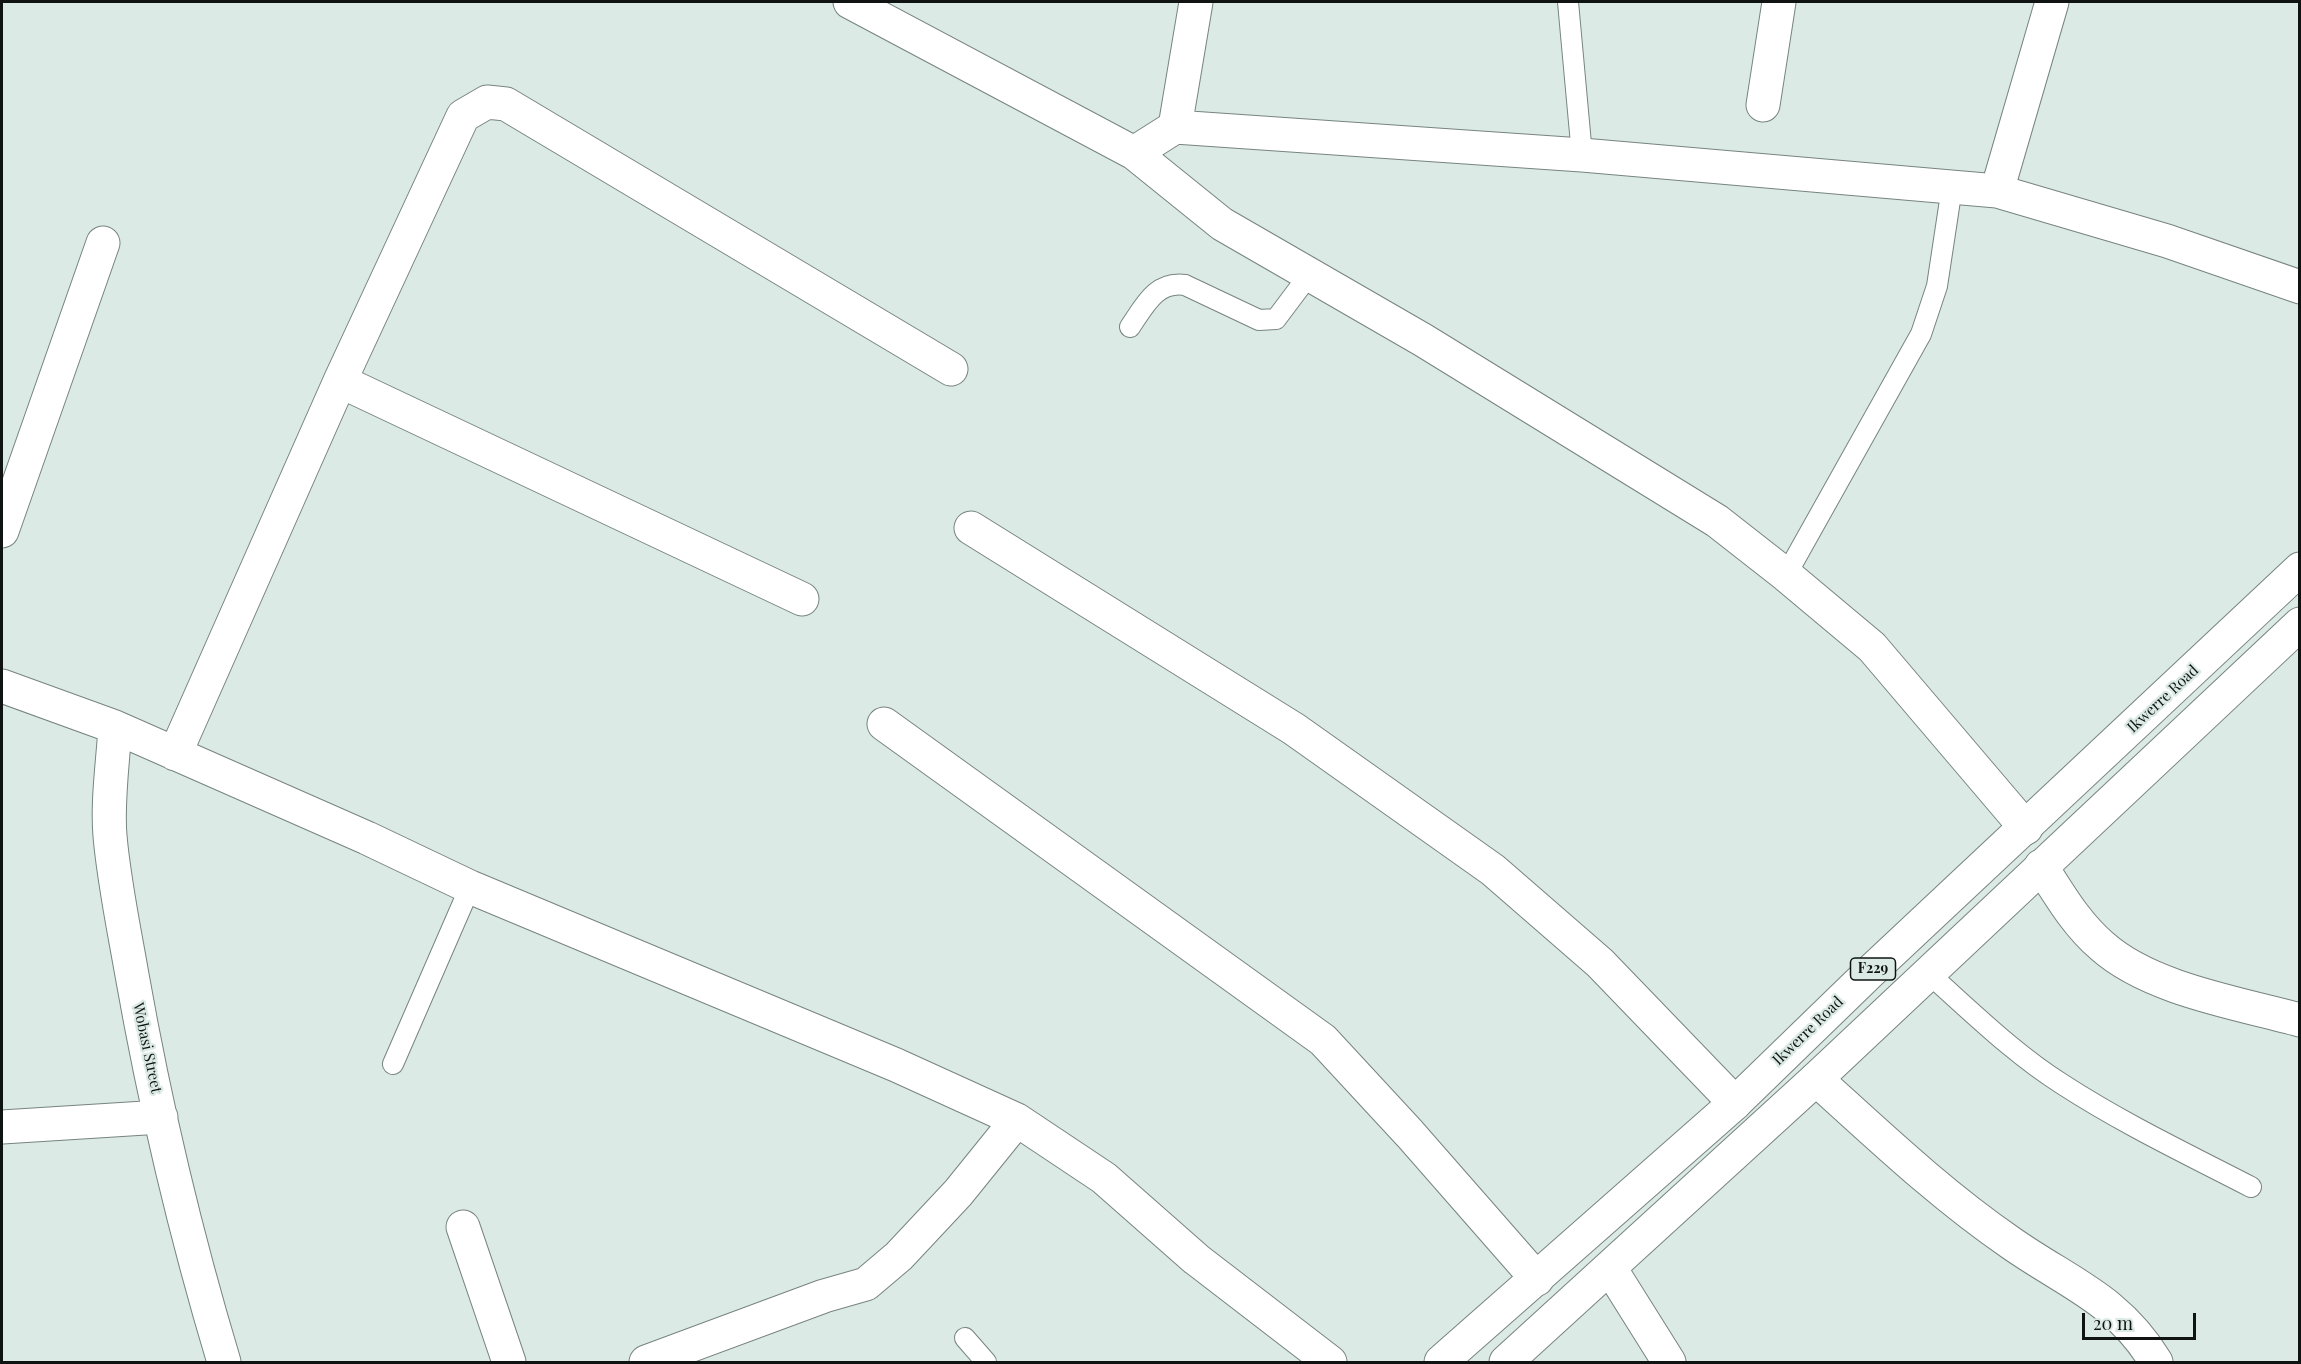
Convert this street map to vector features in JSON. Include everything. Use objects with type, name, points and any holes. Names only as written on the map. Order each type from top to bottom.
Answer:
[{"type":"street","points":[[850,2],[1134,153],[1222,224],[1593,443],[1717,521],[1786,574],[1872,647],[2026,828]]},
{"type":"street","points":[[1175,127],[1196,2]]},
{"type":"street","points":[[1763,105],[1779,2]]},
{"type":"street","points":[[1997,191],[2052,2]]},
{"type":"street","points":[[175,754],[340,381],[464,116],[487,102],[506,104],[951,369]]},
{"type":"street","points":[[1134,153],[1175,127],[1582,155],[1997,191],[2167,241],[2300,287]]},
{"type":"street","points":[[2,531],[103,243]]},
{"type":"street","points":[[340,381],[802,599]]},
{"type":"street","points":[[971,528],[1294,729],[1493,870],[1600,963],[1735,1103]]},
{"type":"street","name":"Ikwerre Road","points":[[1441,1362],[1537,1279],[1608,1212],[1735,1103],[1868,974],[2300,569]]},
{"type":"street","name":"F229","points":[[1506,1362],[1816,1079],[2300,624]]},
{"type":"street","points":[[2,686],[115,727],[367,838],[470,887],[896,1065],[1017,1120],[1104,1178],[1196,1259],[1330,1362]]},
{"type":"street","points":[[884,724],[1323,1040],[1410,1134],[1537,1279]]},
{"type":"street","name":"Wobasi Street","points":[[115,727],[110,834],[142,1033],[205,1298],[224,1362]]},
{"type":"street","points":[[2041,866],[2079,923],[2103,948],[2139,970],[2188,989],[2300,1020]]},
{"type":"street","points":[[1816,1079],[1917,1172],[2011,1244],[2085,1288],[2116,1311],[2146,1345],[2156,1362]]},
{"type":"street","points":[[2,1127],[161,1117]]},
{"type":"street","points":[[646,1362],[711,1340],[824,1296],[866,1284],[899,1256],[958,1193],[1017,1120]]},
{"type":"street","points":[[463,1227],[509,1362]]},
{"type":"street","points":[[1610,1268],[1669,1362]]},
{"type":"lane","points":[[1568,2],[1582,155]]},
{"type":"lane","points":[[1786,574],[1921,333],[1937,286],[1952,187]]},
{"type":"lane","points":[[1130,327],[1154,291],[1173,283],[1185,285],[1259,320],[1275,319],[1309,275]]},
{"type":"lane","points":[[393,1064],[470,887]]},
{"type":"lane","points":[[1928,973],[2002,1039],[2060,1083],[2118,1118],[2251,1187]]},
{"type":"lane","points":[[964,1338],[986,1362]]}]
